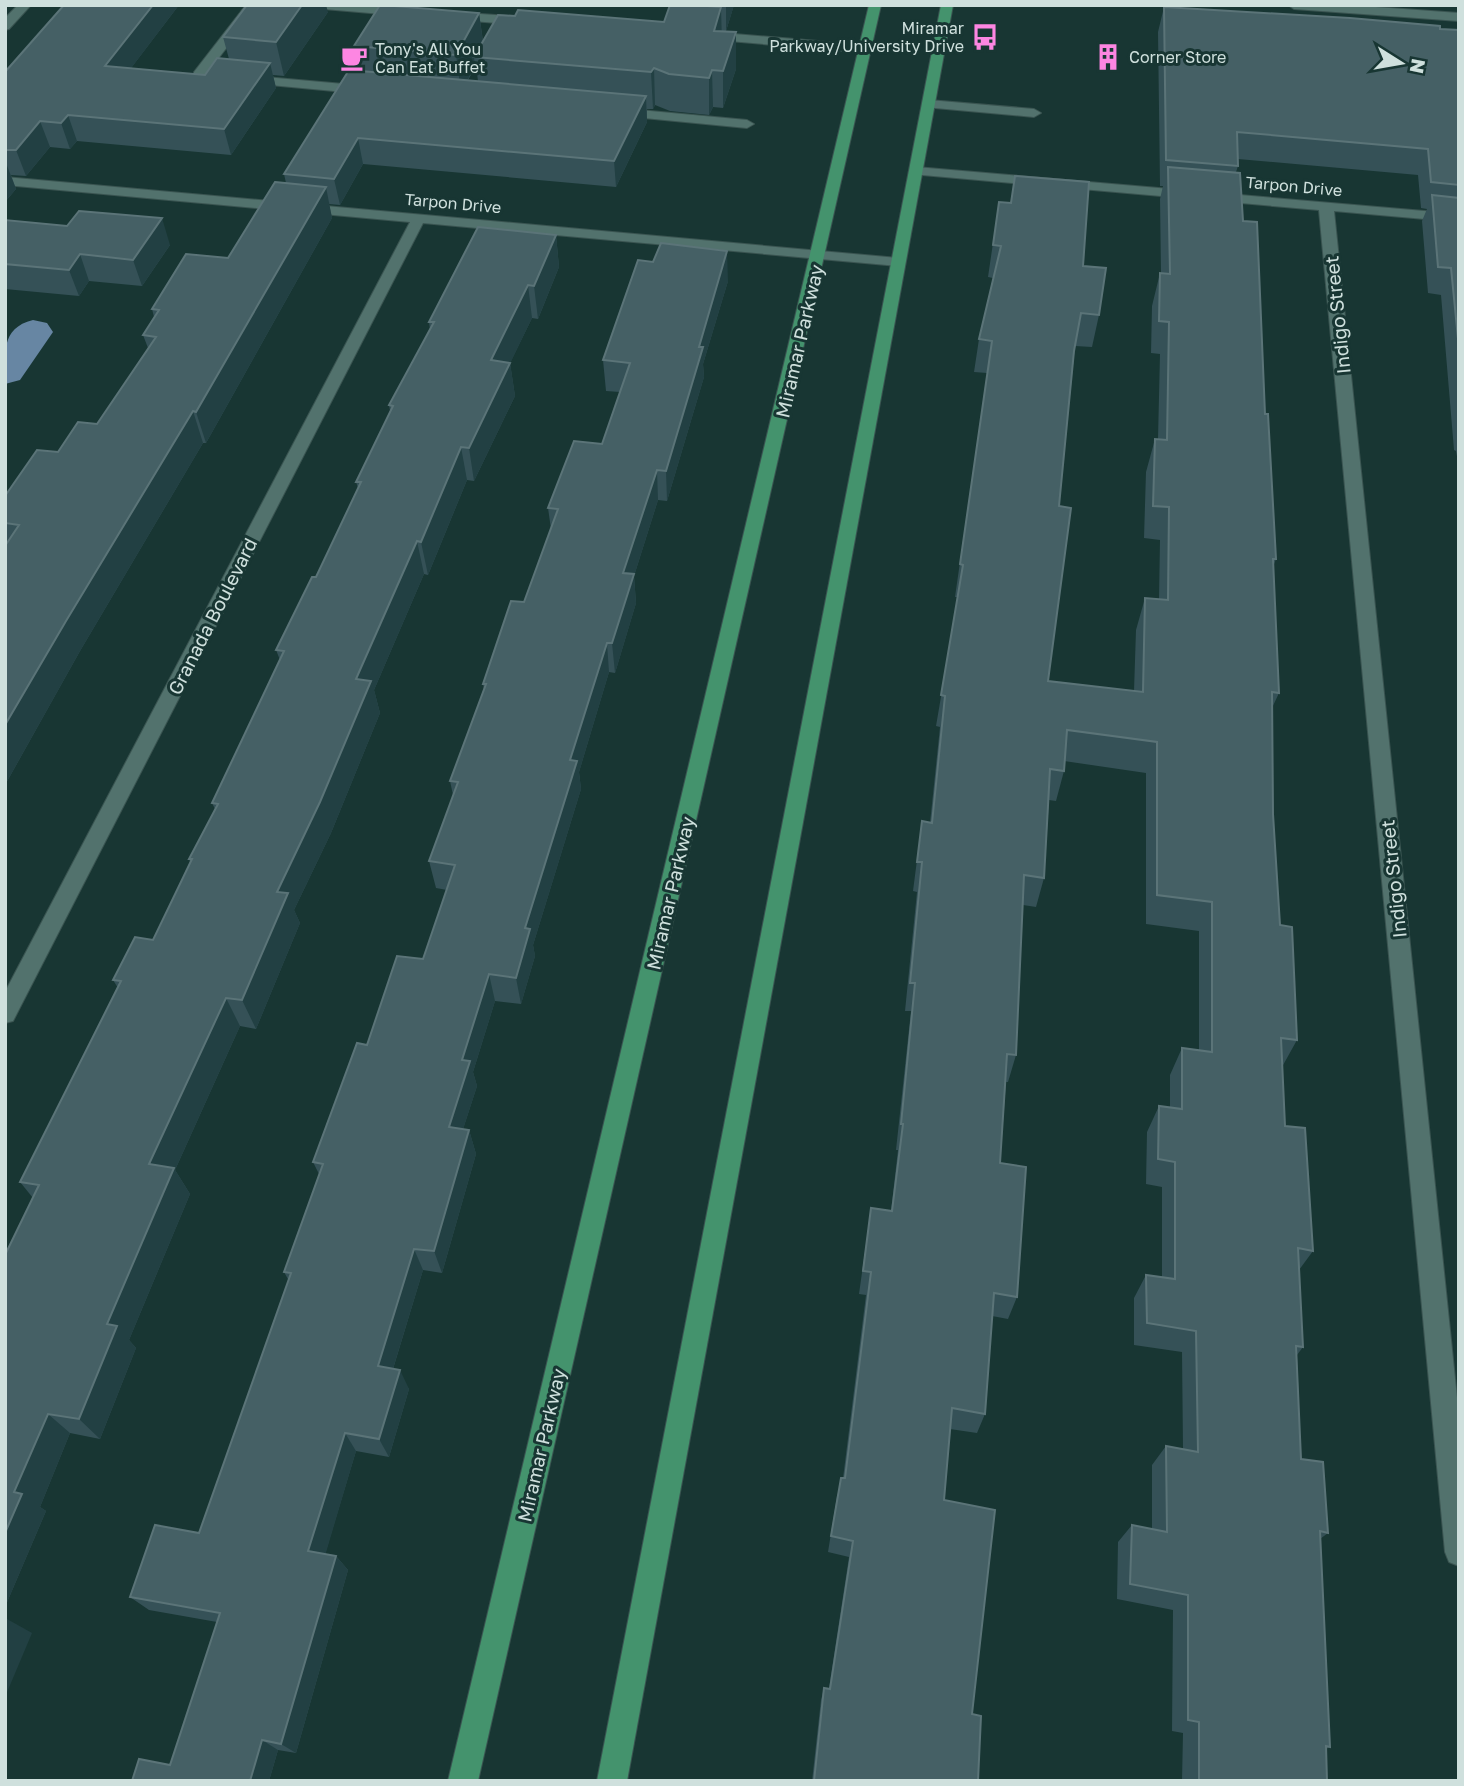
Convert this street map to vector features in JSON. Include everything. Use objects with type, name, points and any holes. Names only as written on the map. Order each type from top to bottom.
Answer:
[{"type":"main road","name":"Miramar Parkway","points":[[463,1781],[875,5]]},
{"type":"main road","points":[[612,1781],[947,5]]},
{"type":"street","points":[[5,26],[25,5]]},
{"type":"street","points":[[253,5],[199,75],[387,92]]},
{"type":"street","points":[[324,5],[425,13]]},
{"type":"street","points":[[1294,5],[1459,18]]},
{"type":"street","points":[[439,15],[506,26],[537,22]]},
{"type":"street","points":[[694,35],[865,49]]},
{"type":"street","points":[[929,104],[1034,113]]},
{"type":"street","points":[[600,111],[747,124]]},
{"type":"street","name":"Tarpon Drive","points":[[916,171],[1459,218]]},
{"type":"street","name":"Tarpon Drive","points":[[5,181],[898,262]]},
{"type":"street","name":"Indigo Street","points":[[1326,207],[1459,1552]]},
{"type":"street","name":"Granada Boulevard","points":[[5,1014],[419,218]]},
{"type":"building","points":[[64,5],[153,5],[105,66],[205,75],[217,58],[270,63],[224,129],[68,115],[61,123],[40,121],[16,150],[5,150],[5,72]]},
{"type":"building","points":[[247,5],[302,5],[276,42],[223,37]]},
{"type":"building","points":[[380,5],[479,13],[456,55],[354,46]]},
{"type":"building","points":[[670,5],[721,7],[714,31],[736,32],[723,71],[712,70],[709,78],[669,74],[654,68],[651,72],[474,57],[498,15],[515,16],[518,10],[664,22]]},
{"type":"building","points":[[1164,7],[1350,18],[1459,30],[1459,185],[1431,182],[1428,149],[1237,132],[1238,166],[1166,160]]},
{"type":"building","points":[[349,70],[646,96],[614,161],[358,138],[334,179],[284,174]]},
{"type":"building","points":[[1168,167],[1240,173],[1243,221],[1257,222],[1265,414],[1268,414],[1276,559],[1273,559],[1279,693],[1272,692],[1273,814],[1280,925],[1292,927],[1297,1040],[1281,1038],[1285,1126],[1305,1128],[1313,1251],[1298,1248],[1303,1347],[1296,1346],[1301,1459],[1323,1462],[1328,1533],[1320,1531],[1330,1747],[1326,1746],[1327,1781],[1199,1781],[1199,1722],[1188,1720],[1188,1595],[1130,1584],[1132,1525],[1167,1532],[1166,1446],[1198,1452],[1196,1331],[1147,1323],[1146,1275],[1175,1279],[1175,1162],[1158,1159],[1159,1106],[1182,1109],[1182,1048],[1212,1052],[1212,902],[1157,895],[1157,742],[1067,730],[1064,771],[1050,769],[1044,878],[1024,875],[1016,1055],[1007,1054],[1000,1163],[1026,1167],[1017,1297],[994,1293],[985,1414],[952,1408],[944,1500],[995,1510],[972,1714],[981,1716],[978,1781],[814,1781],[824,1688],[830,1689],[853,1541],[831,1536],[841,1478],[845,1478],[871,1272],[863,1271],[871,1208],[892,1211],[903,1124],[915,983],[910,983],[922,862],[917,862],[922,821],[932,823],[945,696],[941,695],[963,565],[960,564],[992,341],[979,339],[1001,246],[993,245],[999,202],[1011,203],[1015,176],[1089,182],[1083,266],[1106,268],[1099,315],[1081,313],[1074,351],[1059,506],[1071,508],[1048,681],[1143,692],[1145,598],[1168,600],[1169,507],[1153,506],[1155,439],[1167,440],[1169,322],[1159,321],[1160,273],[1170,274]]},
{"type":"building","points":[[275,182],[326,187],[196,412],[193,411],[5,725],[5,546],[19,525],[5,523],[5,496],[37,450],[58,452],[78,422],[97,424],[156,337],[143,335],[159,310],[152,309],[186,254],[228,258]]},
{"type":"building","points":[[1432,195],[1459,198],[1459,349],[1451,268],[1438,267]]},
{"type":"building","points":[[79,211],[162,218],[133,260],[80,254],[69,270],[5,264],[5,220],[67,226]]},
{"type":"building","points":[[478,227],[556,235],[534,286],[528,285],[491,360],[510,363],[469,448],[461,447],[421,542],[417,541],[356,679],[371,681],[320,802],[277,892],[288,893],[242,1000],[226,998],[149,1164],[174,1168],[107,1324],[117,1326],[79,1419],[48,1414],[14,1492],[22,1494],[5,1533],[5,1255],[39,1185],[20,1182],[121,981],[113,980],[135,937],[153,940],[192,859],[189,859],[218,804],[212,803],[284,651],[276,650],[312,577],[316,577],[361,482],[356,482],[393,406],[389,405],[434,322],[429,322]]},
{"type":"building","points":[[661,243],[727,251],[699,347],[703,347],[666,471],[657,470],[623,573],[634,574],[612,643],[607,643],[570,760],[577,761],[525,928],[530,929],[516,978],[489,974],[462,1060],[470,1061],[449,1127],[469,1130],[434,1251],[414,1249],[378,1366],[400,1370],[379,1439],[345,1433],[308,1551],[336,1556],[281,1744],[262,1740],[250,1781],[132,1781],[139,1759],[170,1765],[220,1613],[130,1597],[155,1525],[199,1533],[291,1273],[284,1272],[323,1164],[313,1162],[357,1043],[367,1045],[397,956],[423,959],[455,865],[429,861],[458,782],[450,781],[486,684],[483,684],[511,601],[524,602],[558,509],[548,508],[574,441],[602,444],[630,363],[603,360],[638,260],[653,262]]},
{"type":"waterway","points":[[5,371],[33,332]]},
{"type":"place","name":"Miramar Parkway/University Drive","points":[[985,37]]},
{"type":"place","name":"Corner Store","points":[[1108,57]]},
{"type":"place","name":"Tony's All You Can Eat Buffet","points":[[354,58]]}]
